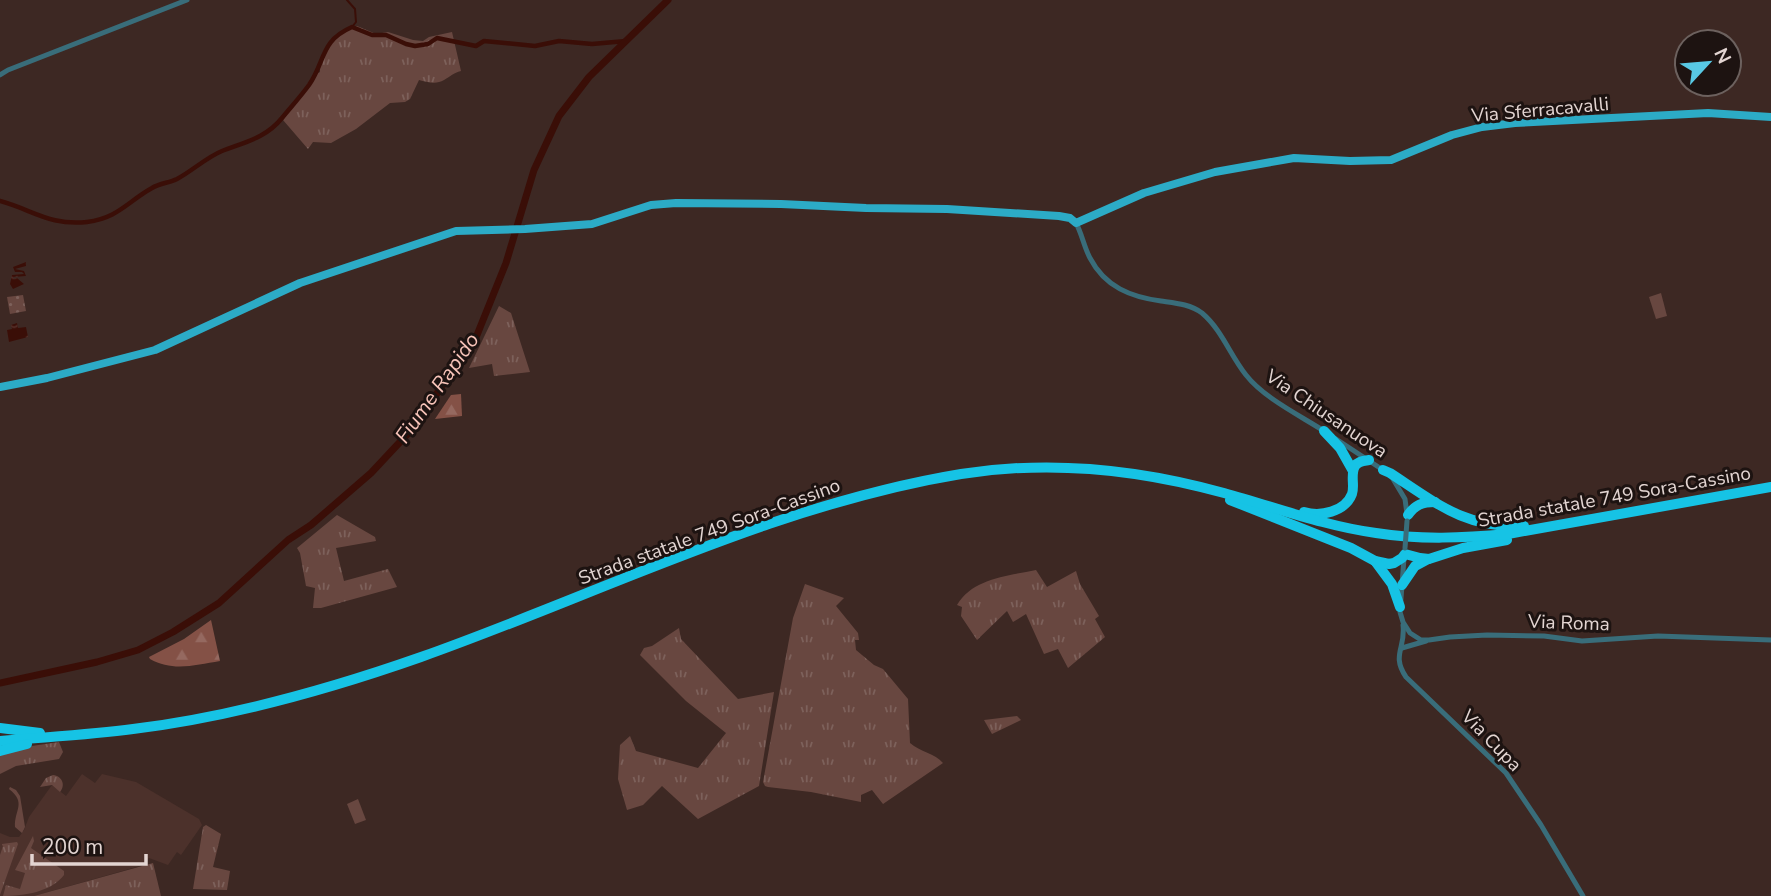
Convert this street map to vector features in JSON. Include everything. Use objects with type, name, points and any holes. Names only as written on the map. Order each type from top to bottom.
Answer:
[{"type":"highway","points":[[1220,491],[1310,514],[1339,509],[1352,494],[1353,471],[1340,448],[1324,431]]},
{"type":"highway","points":[[1353,471],[1355,465],[1369,460]]},
{"type":"highway","name":"Strada statale 749 Sora-Cassino","points":[[0,741],[136,729],[246,709],[317,691],[423,656],[809,510],[959,475],[1028,467],[1104,469],[1220,491],[1338,526],[1377,534],[1422,538],[1508,534],[1771,487]]},
{"type":"highway","points":[[1383,470],[1466,519],[1484,524],[1537,526],[1594,519]]},
{"type":"highway","points":[[1170,480],[1335,541],[1375,561],[1394,563],[1402,558],[1405,551],[1429,559]]},
{"type":"highway","points":[[1407,518],[1420,503],[1435,502]]},
{"type":"highway","points":[[1402,585],[1415,566],[1429,559],[1464,548],[1557,531],[1594,519]]},
{"type":"highway","points":[[1375,561],[1392,583],[1400,607]]},
{"type":"highway","points":[[0,728],[61,736]]},
{"type":"highway","points":[[0,751],[61,736]]},
{"type":"main road","name":"Via Sferracavalli","points":[[1076,223],[1144,193],[1215,172],[1294,158],[1391,160],[1452,135],[1482,127],[1708,113],[1771,117]]},
{"type":"main road","points":[[0,387],[35,381],[155,350],[299,283],[450,232],[592,224],[651,205],[676,203],[972,210],[1059,216],[1070,218],[1076,223]]},
{"type":"street","points":[[0,75],[187,0]]},
{"type":"street","name":"Via Chiusanuova","points":[[1076,223],[1091,260],[1116,287],[1135,296],[1178,303],[1197,310],[1219,333],[1247,376],[1274,399],[1383,470],[1397,484],[1405,499],[1407,518],[1400,607]]},
{"type":"street","name":"Via Cupa","points":[[1400,607],[1404,636],[1398,659],[1402,671],[1506,773],[1583,896]]},
{"type":"street","points":[[1402,622],[1410,633],[1409,641],[1402,648]]},
{"type":"street","name":"Via Roma","points":[[1410,633],[1417,638],[1429,640],[1487,635],[1544,636],[1582,641],[1658,636],[1771,640]]},
{"type":"street","points":[[1402,648],[1429,640]]},
{"type":"shaded area","points":[[82,774],[95,783],[102,774],[136,782],[199,819],[202,825],[181,855],[177,852],[168,865],[149,858],[140,866],[34,896],[0,896],[0,833],[19,837],[29,817],[52,785],[66,796]]},
{"type":"green space","points":[[357,26],[376,34],[388,32],[423,41],[452,32],[461,71],[438,82],[419,80],[410,99],[390,103],[356,129],[331,143],[313,142],[308,149],[283,120],[313,76],[320,72],[320,59],[335,36]]},
{"type":"green space","points":[[1661,293],[1667,316],[1656,319],[1649,297]]},
{"type":"green space","points":[[23,295],[26,311],[10,314],[7,297]]},
{"type":"green space","points":[[499,306],[511,313],[530,372],[494,376],[492,364],[469,368]]},
{"type":"green space","points":[[461,394],[462,416],[435,419],[451,395]]},
{"type":"green space","points":[[337,515],[375,537],[376,541],[336,548],[344,581],[388,569],[397,587],[313,608],[315,588],[306,586],[297,548]]},
{"type":"green space","points":[[1036,570],[1047,587],[1076,571],[1080,584],[1099,616],[1095,619],[1105,637],[1068,668],[1058,649],[1044,654],[1026,614],[1013,622],[1007,611],[977,640],[961,616],[962,607],[957,605],[972,589],[982,584]]},
{"type":"green space","points":[[805,584],[844,598],[836,606],[858,633],[859,640],[855,640],[856,650],[883,669],[908,699],[910,743],[943,763],[883,804],[872,790],[861,795],[861,802],[768,787],[763,782],[793,618]]},
{"type":"green space","points":[[211,620],[220,661],[176,666],[150,659],[149,657],[184,639]]},
{"type":"green space","points":[[679,628],[681,639],[738,699],[774,692],[759,786],[698,819],[662,786],[643,805],[627,810],[618,779],[620,745],[630,736],[636,751],[698,768],[726,733],[686,701],[640,655],[644,648],[652,646]]},
{"type":"green space","points":[[1017,716],[1021,720],[992,734],[984,720]]},
{"type":"green space","points":[[59,742],[63,752],[59,759],[16,766],[0,774],[0,753]]},
{"type":"green space","points":[[53,775],[62,781],[60,792],[52,785],[40,787],[46,778]]},
{"type":"green space","points":[[10,787],[20,796],[25,827],[22,833],[15,827],[19,803]]},
{"type":"green space","points":[[358,799],[366,820],[355,824],[347,804]]},
{"type":"green space","points":[[206,825],[221,834],[213,867],[230,871],[227,890],[193,889],[203,827]]},
{"type":"green space","points":[[33,836],[31,848],[64,871],[64,875],[45,889],[28,894],[3,896],[6,885],[20,889],[25,873],[15,870]]},
{"type":"green space","points":[[2,844],[18,844],[0,895]]},
{"type":"green space","points":[[153,863],[161,896],[34,896]]},
{"type":"water","points":[[26,262],[26,266],[15,269],[24,271],[26,276],[13,277],[24,284],[13,289],[10,284],[12,275],[24,274],[15,272],[13,267]]},
{"type":"water","points":[[17,323],[18,328],[26,327],[28,337],[9,342],[7,330]]},
{"type":"waterway","points":[[347,0],[355,9],[356,22],[352,27]]},
{"type":"waterway","name":"Fiume Rapido","points":[[0,683],[97,662],[138,650],[173,632],[219,603],[288,540],[311,525],[371,473],[414,427],[477,335],[506,263],[534,170],[559,116],[589,77],[668,0]]},
{"type":"waterway","points":[[0,201],[62,222],[87,222],[107,217],[155,186],[177,179],[216,154],[255,139],[276,125],[309,85],[334,38],[352,27],[372,35],[386,35],[415,46],[428,44],[437,38],[476,46],[484,41],[535,46],[559,41],[592,44],[626,41]]}]
